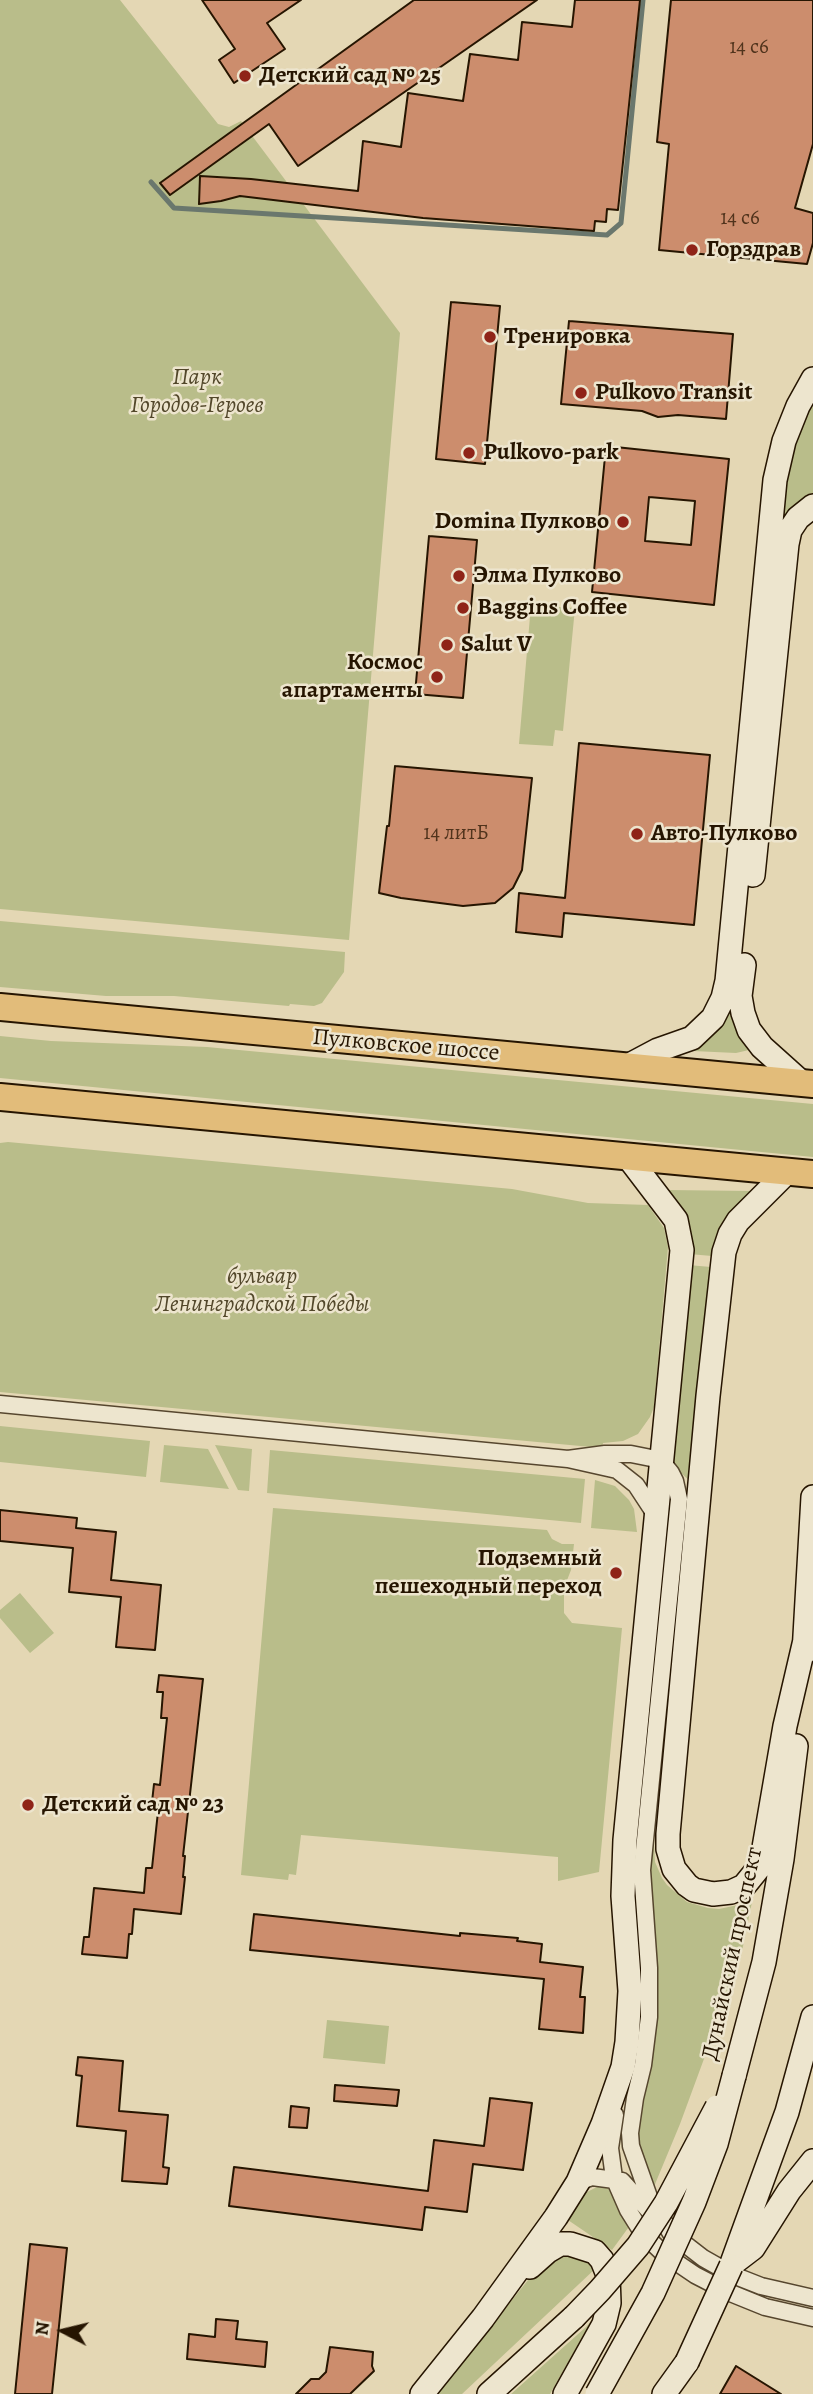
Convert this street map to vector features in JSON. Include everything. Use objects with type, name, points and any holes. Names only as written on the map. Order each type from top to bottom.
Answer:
[{"type":"main road","points":[[626,1067],[658,1050],[692,1038],[713,1018],[723,998],[729,967],[775,481],[784,441],[798,406],[813,379]]},
{"type":"main road","points":[[807,1083],[762,1047],[749,1030],[740,996],[787,544],[790,530],[798,518],[813,506]]},
{"type":"main road","name":"Пулковское шоссе","points":[[0,1007],[807,1083]]},
{"type":"main road","points":[[0,1097],[800,1173]]},
{"type":"main road","points":[[422,2394],[483,2318],[579,2182],[623,2067],[631,1991],[623,1896],[625,1840],[682,1250],[676,1220],[628,1157]]},
{"type":"main road","points":[[800,1173],[737,1221],[727,1241],[708,1396],[668,1834],[668,1849],[674,1869],[694,1890],[713,1894],[732,1892],[744,1886],[761,1865],[785,1726],[805,1640]]},
{"type":"main road","name":"Дунайский проспект","points":[[597,2394],[653,2293],[689,2214],[716,2144],[764,1962],[782,1859],[795,1757],[813,1497]]},
{"type":"main road","points":[[674,2394],[731,2266],[787,2112],[813,2017]]},
{"type":"main road","points":[[489,2394],[574,2317],[639,2246],[667,2203],[734,2076]]},
{"type":"main road","points":[[731,2266],[753,2248],[789,2192],[813,2161]]},
{"type":"main road","points":[[483,2318],[548,2251],[560,2244],[595,2252],[602,2260],[608,2275],[609,2303],[604,2324],[565,2394]]},
{"type":"main road","points":[[664,2394],[687,2362]]},
{"type":"street","points":[[0,1404],[568,1459],[617,1470],[636,1485],[658,1519]]},
{"type":"street","points":[[631,1454],[652,1442],[661,1428],[666,1412]]},
{"type":"street","points":[[568,1459],[605,1454],[647,1456],[663,1463],[675,1481],[679,1499],[642,1870],[649,1968],[649,2017],[630,2133],[631,2146],[649,2197],[672,2235]]},
{"type":"street","points":[[623,2067],[610,2148],[614,2178],[628,2210],[643,2234],[664,2254],[695,2275],[728,2292],[765,2307],[813,2318]]},
{"type":"street","points":[[579,2182],[592,2177],[622,2180],[672,2235],[703,2258],[733,2275],[761,2286],[813,2298]]},
{"type":"green space","name":"Парк Городов-Героев","points":[[0,0],[120,0],[218,124],[229,127],[241,121],[400,333],[349,940],[0,909]]},
{"type":"green space","points":[[813,395],[813,497],[789,510],[778,527],[784,471]]},
{"type":"green space","points":[[531,605],[575,608],[563,731],[555,730],[553,746],[519,744]]},
{"type":"green space","points":[[0,921],[345,952],[344,972],[322,1003],[314,1006],[174,996],[106,996],[0,987]]},
{"type":"green space","points":[[730,1001],[736,1029],[749,1050],[736,1053],[693,1051],[706,1041],[721,1022]]},
{"type":"green space","points":[[0,1036],[51,1041],[207,1047],[813,1104],[813,1157],[0,1078]]},
{"type":"green space","name":"бульвар Ленинградской Победы","points":[[0,1143],[512,1189],[588,1203],[648,1205],[664,1228],[668,1247],[654,1407],[650,1417],[638,1434],[623,1441],[603,1443],[602,1448],[0,1392]]},
{"type":"green space","points":[[667,1190],[753,1193],[719,1231],[712,1256],[689,1254]]},
{"type":"green space","points":[[688,1265],[711,1267],[691,1482],[671,1464]]},
{"type":"green space","points":[[0,1426],[150,1441],[146,1477],[0,1462]]},
{"type":"green space","points":[[164,1445],[208,1449],[229,1489],[160,1482]]},
{"type":"green space","points":[[215,1445],[252,1449],[249,1491],[238,1490]]},
{"type":"green space","points":[[270,1450],[585,1479],[581,1523],[267,1493]]},
{"type":"green space","points":[[595,1480],[615,1486],[629,1500],[634,1509],[637,1532],[591,1528]]},
{"type":"green space","points":[[273,1508],[547,1530],[552,1539],[562,1544],[574,1544],[571,1570],[564,1588],[564,1613],[572,1623],[622,1628],[599,1872],[558,1881],[558,1857],[301,1835],[296,1875],[289,1874],[288,1880],[241,1875]]},
{"type":"green space","points":[[20,1593],[54,1633],[30,1653],[0,1618],[0,1610]]},
{"type":"green space","points":[[651,1844],[654,1844],[655,1862],[662,1878],[687,1902],[719,1909],[738,1905],[753,1897],[740,1961],[653,2189],[636,2145]]},
{"type":"green space","points":[[327,2020],[389,2026],[385,2064],[323,2058]]},
{"type":"green space","points":[[599,2186],[609,2189],[631,2224],[612,2250],[565,2218],[583,2194]]},
{"type":"green space","points":[[569,2255],[583,2259],[595,2269],[462,2394],[436,2394],[537,2269],[557,2256]]},
{"type":"green space","points":[[592,2320],[550,2394],[511,2394],[586,2327]]},
{"type":"building","points":[[202,0],[301,0],[267,23],[285,49],[234,83],[219,60],[235,49]]},
{"type":"building","points":[[414,0],[537,0],[298,166],[269,124],[170,195],[160,183]]},
{"type":"building","points":[[575,0],[640,0],[618,210],[607,209],[606,222],[595,221],[594,231],[423,218],[240,196],[199,204],[200,176],[358,191],[363,141],[401,147],[408,93],[463,101],[470,54],[518,60],[522,22],[572,27]]},
{"type":"building","points":[[671,0],[813,0],[813,144],[795,208],[813,213],[813,243],[807,264],[659,250],[669,144],[657,142]]},
{"type":"building","points":[[451,302],[500,306],[485,464],[436,459]]},
{"type":"building","points":[[569,321],[733,334],[726,419],[678,415],[658,417],[642,411],[561,404]]},
{"type":"building","name":"Domina Пулково","points":[[606,446],[729,459],[714,605],[592,592]],"holes":[[[649,497],[695,501],[691,545],[645,541]]]},
{"type":"building","points":[[429,536],[477,540],[463,698],[415,694]]},
{"type":"building","name":"Авто-Пулково","points":[[579,743],[710,755],[694,925],[564,913],[562,937],[516,932],[519,893],[565,898]]},
{"type":"building","points":[[395,766],[532,778],[522,870],[513,888],[495,903],[463,906],[379,893]]},
{"type":"building","points":[[0,1510],[77,1518],[76,1528],[116,1532],[111,1580],[161,1585],[155,1650],[116,1647],[121,1597],[69,1592],[73,1548],[0,1541]]},
{"type":"building","points":[[159,1675],[203,1679],[183,1856],[185,1877],[181,1914],[134,1909],[127,1958],[82,1954],[84,1937],[89,1937],[94,1888],[144,1893],[146,1868],[152,1868],[159,1802],[152,1802],[154,1784],[160,1785],[167,1718],[161,1718],[163,1692],[157,1692]]},
{"type":"building","points":[[254,1914],[460,1936],[460,1933],[518,1938],[517,1941],[542,1944],[540,1962],[583,1967],[580,1997],[585,1997],[583,2033],[539,2029],[544,1979],[250,1950]]},
{"type":"building","points":[[78,2057],[123,2061],[119,2111],[168,2115],[163,2167],[169,2168],[167,2184],[122,2181],[126,2131],[77,2126],[82,2076],[76,2075]]},
{"type":"building","points":[[335,2085],[399,2090],[397,2106],[334,2101]]},
{"type":"building","points":[[490,2098],[532,2103],[523,2170],[473,2164],[467,2212],[425,2207],[422,2230],[229,2206],[234,2167],[428,2191],[434,2140],[484,2146]]},
{"type":"building","points":[[291,2106],[309,2108],[307,2128],[289,2127]]},
{"type":"building","points":[[30,2244],[67,2248],[52,2394],[15,2394]]},
{"type":"building","points":[[216,2319],[238,2321],[236,2339],[267,2342],[265,2367],[187,2359],[189,2334],[215,2337]]},
{"type":"building","points":[[330,2347],[373,2352],[374,2371],[350,2394],[296,2394],[311,2379],[319,2379],[326,2372]]},
{"type":"building","points":[[736,2366],[781,2394],[720,2394]]},
{"type":"waterway","points":[[151,182],[174,208],[607,235],[621,223],[643,0]]},
{"type":"place","name":"Детский сад № 25","points":[[245,76]]},
{"type":"place","name":"Горздрав","points":[[692,250]]},
{"type":"place","name":"Тренировка","points":[[490,337]]},
{"type":"place","name":"Pulkovo Transit","points":[[581,393]]},
{"type":"place","name":"Pulkovo-park","points":[[469,453]]},
{"type":"place","name":"Domina Пулково","points":[[623,522]]},
{"type":"place","name":"Элма Пулково","points":[[459,576]]},
{"type":"place","name":"Baggins Coffee","points":[[463,608]]},
{"type":"place","name":"Salut V","points":[[447,645]]},
{"type":"place","name":"Космос апартаменты","points":[[437,677]]},
{"type":"place","name":"Авто-Пулково","points":[[637,834]]},
{"type":"place","name":"Подземный пешеходный переход","points":[[616,1573]]},
{"type":"place","name":"Детский сад № 23","points":[[28,1805]]}]
